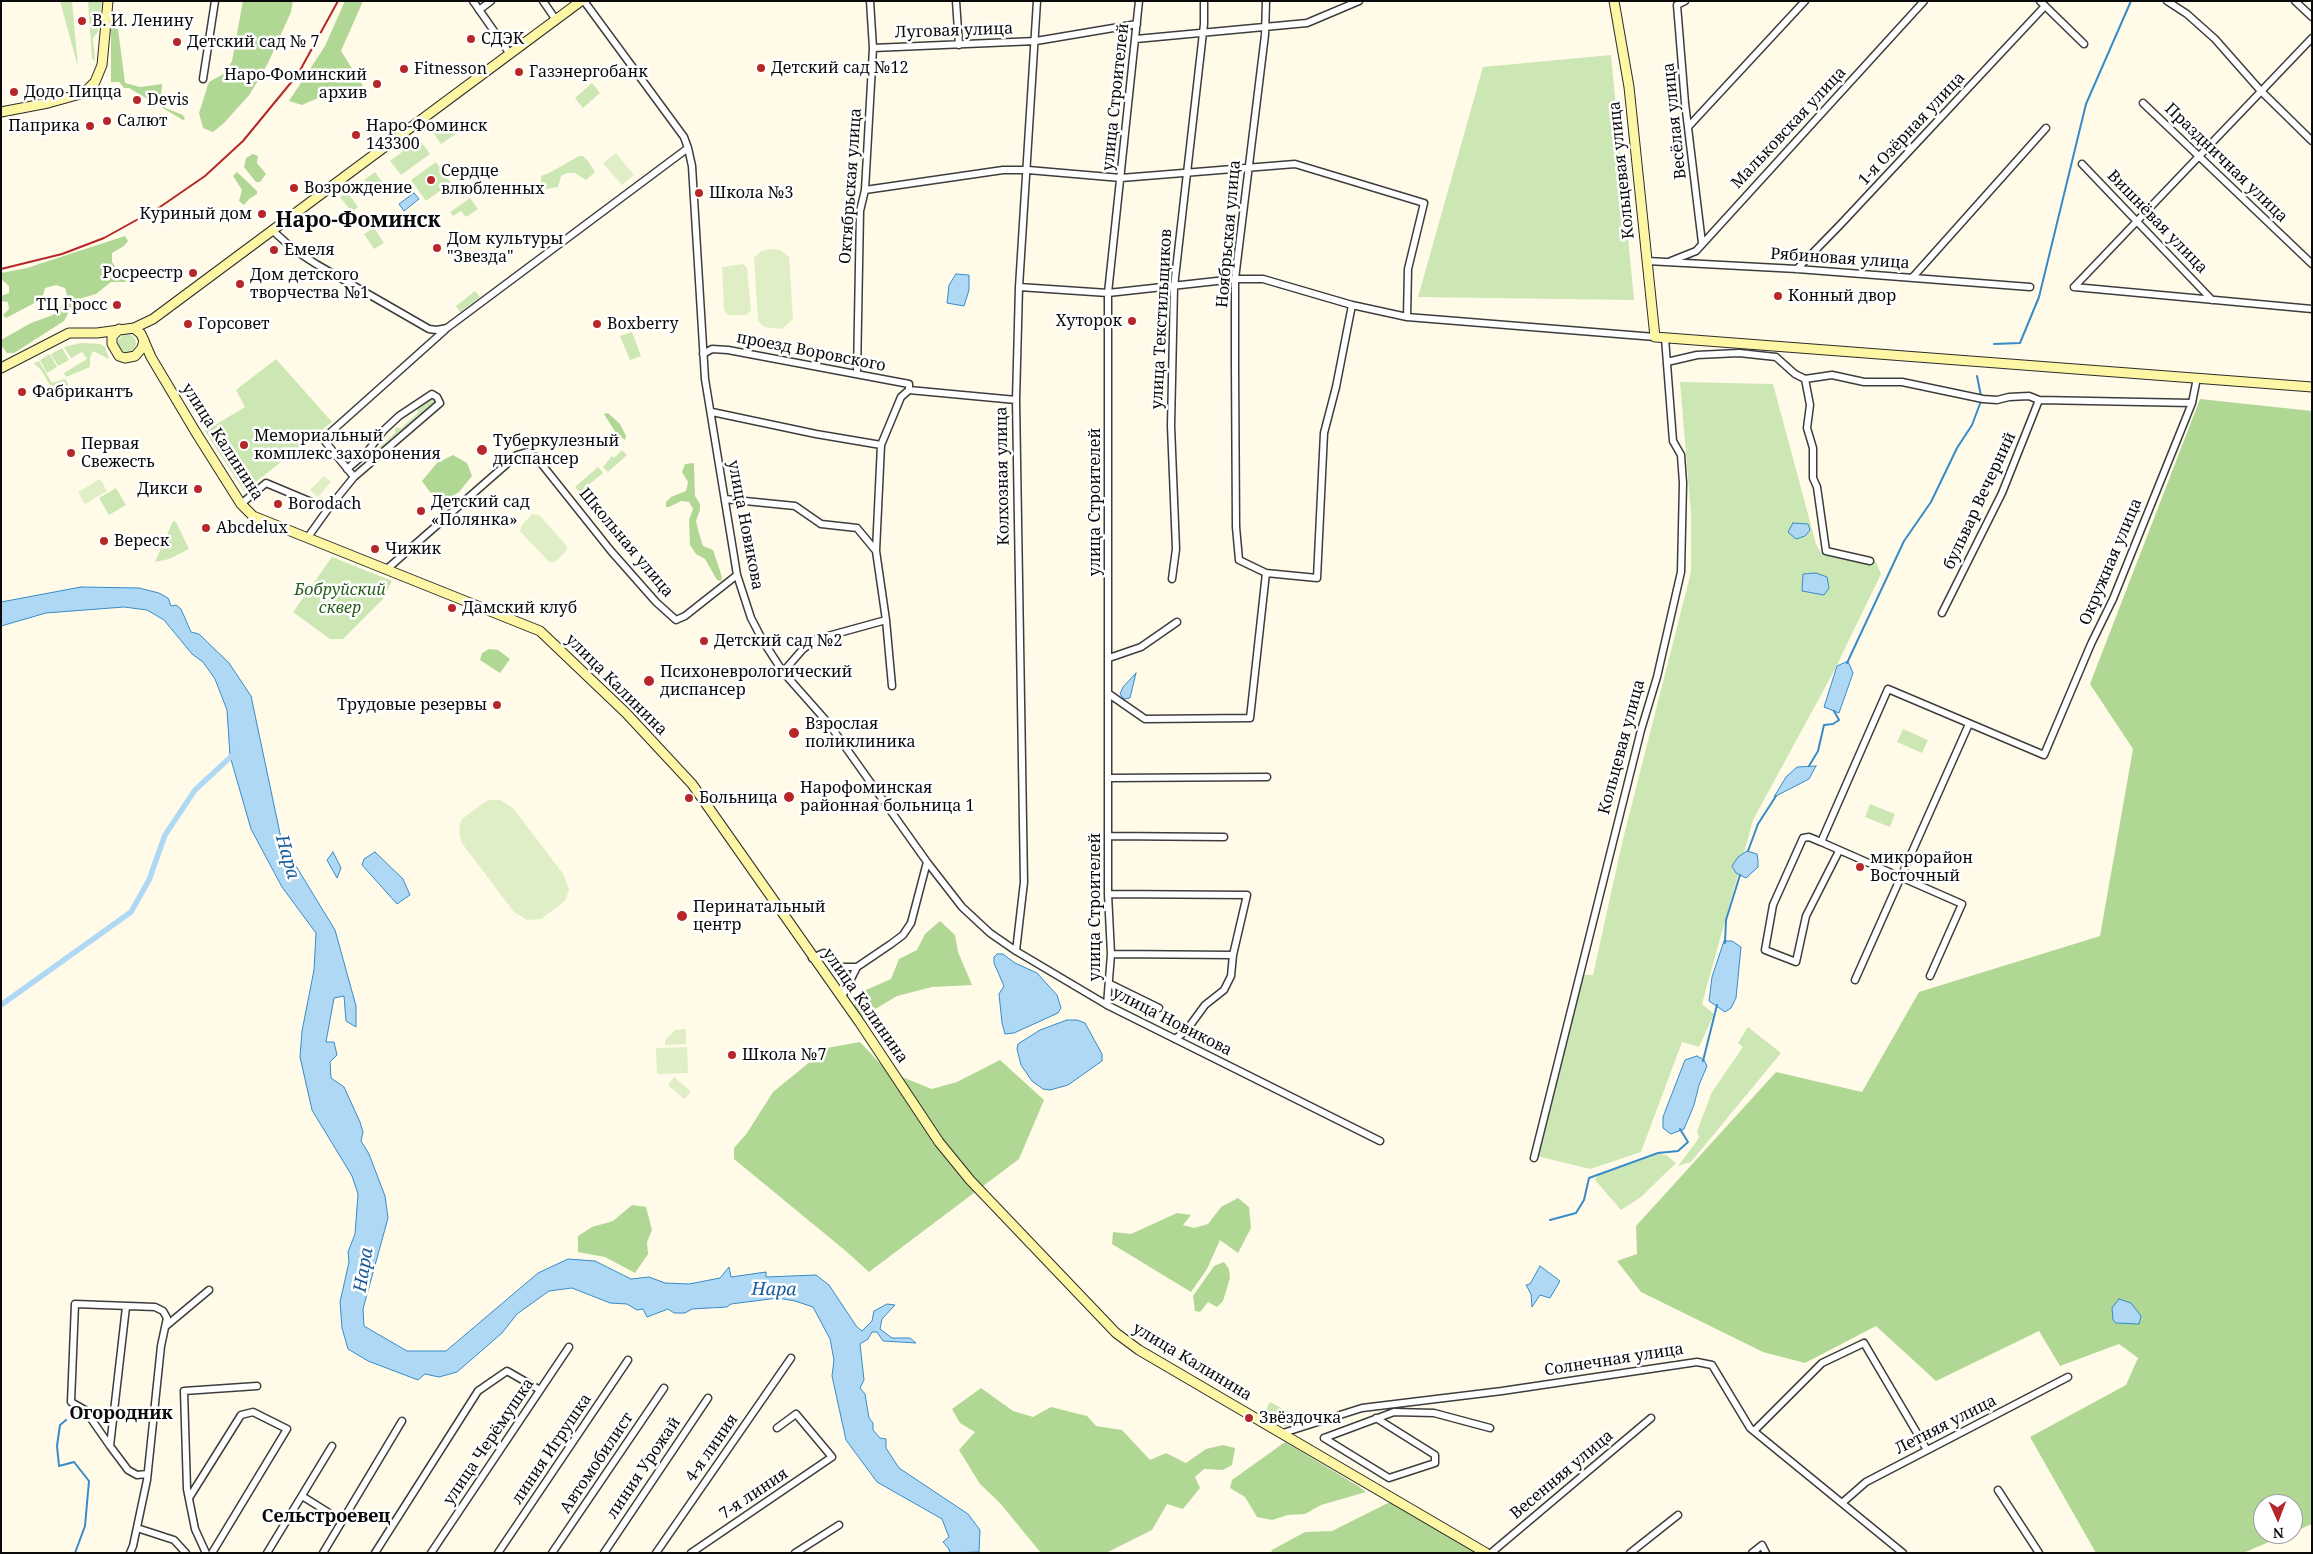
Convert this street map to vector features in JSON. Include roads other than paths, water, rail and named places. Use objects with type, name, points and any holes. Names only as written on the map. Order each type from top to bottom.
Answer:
[{"type":"street","points":[[1,112],[84,93],[96,82],[102,65],[108,1]]},
{"type":"street","points":[[203,79],[214,1]]},
{"type":"street","points":[[472,1],[510,54]]},
{"type":"street","points":[[479,10],[491,1]]},
{"type":"street","points":[[543,1],[556,20]]},
{"type":"street","points":[[1,368],[69,333],[97,333],[144,325],[582,1]]},
{"type":"street","name":"улица Новикова","points":[[582,1],[684,137],[688,148],[692,166],[703,354],[737,575],[751,618],[783,672],[829,724],[927,862],[962,907],[990,933],[1016,951],[1106,1005],[1380,1141]]},
{"type":"street","name":"Октябрьская улица","points":[[857,374],[860,210],[865,190],[873,48],[870,1]]},
{"type":"street","points":[[956,1],[959,45]]},
{"type":"street","name":"Колхозная улица","points":[[1016,951],[1024,882],[1016,400],[1019,287],[1028,170],[1037,1]]},
{"type":"street","name":"улица Строителей","points":[[1106,1005],[1110,984],[1111,954],[1108,894],[1108,293],[1139,1]]},
{"type":"street","name":"улица Текстильщиков","points":[[1172,579],[1176,549],[1171,426],[1174,287],[1203,32],[1204,1]]},
{"type":"street","name":"Ноябрьская улица","points":[[1266,1],[1266,27],[1235,278],[1236,527],[1239,560],[1266,574]]},
{"type":"street","points":[[1136,39],[1307,23],[1359,1]]},
{"type":"street","name":"Кольцевая улица","points":[[1534,1158],[1641,730],[1657,677],[1681,572],[1683,482],[1681,455],[1673,441],[1667,362],[1660,337],[1647,261],[1629,87],[1614,1]]},
{"type":"street","name":"Весёлая улица","points":[[1685,1],[1677,5],[1702,243]]},
{"type":"street","points":[[1689,126],[1805,1]]},
{"type":"street","name":"Мальковская улица","points":[[1667,262],[1696,251],[1924,1]]},
{"type":"street","points":[[2167,1],[2187,14],[2215,39],[2260,90],[2312,141]]},
{"type":"street","points":[[2295,1],[2312,18]]},
{"type":"street","points":[[2042,4],[2084,44]]},
{"type":"street","name":"1-я Озёрная улица","points":[[1796,269],[1839,226],[2042,4]]},
{"type":"street","name":"Луговая улица","points":[[873,48],[1036,41],[1138,24]]},
{"type":"street","points":[[2312,38],[2260,90],[2074,287],[2312,309]]},
{"type":"street","name":"Праздничная улица","points":[[2143,103],[2312,264]]},
{"type":"street","points":[[1912,278],[2046,128]]},
{"type":"street","points":[[354,478],[323,439],[406,366],[436,336],[688,148]]},
{"type":"street","points":[[865,190],[1003,170],[1028,170],[1121,178],[1295,164],[1424,203],[1408,269],[1407,318]]},
{"type":"street","name":"Вишнёвая улица","points":[[2082,164],[2138,220],[2212,300]]},
{"type":"street","points":[[272,230],[293,249],[316,264],[429,329],[447,328]]},
{"type":"street","name":"Рябиновая улица","points":[[1647,261],[1796,269],[2030,287]]},
{"type":"street","points":[[1019,287],[1108,293],[1174,287],[1235,278],[1263,279],[1352,305],[1407,318],[2312,387]]},
{"type":"street","points":[[1109,694],[1144,718],[1250,718],[1266,574],[1317,578],[1324,432],[1336,387],[1352,305]]},
{"type":"street","points":[[138,354],[143,339],[144,325]]},
{"type":"street","points":[[134,328],[143,339]]},
{"type":"street","points":[[119,329],[112,337],[112,344],[116,354],[125,358],[138,354],[151,357]]},
{"type":"street","points":[[97,333],[112,344]]},
{"type":"street","name":"улица Калинина","points":[[143,339],[151,357],[195,431],[241,504],[253,516],[536,629],[626,712],[692,784],[912,1099],[938,1142],[959,1167],[1108,1326],[1138,1350],[1486,1553]]},
{"type":"street","name":"проезд Воровского","points":[[703,354],[712,349],[728,350],[909,384],[909,390]]},
{"type":"street","points":[[1667,362],[1697,355],[1739,353],[1776,357],[1795,374],[1805,379],[1832,375],[1864,382],[1902,382],[1983,399],[1997,400],[2029,396],[2039,400],[2192,403]]},
{"type":"street","name":"Окружная улица","points":[[1969,724],[2044,755],[2091,644],[2113,599],[2192,403],[2197,378]]},
{"type":"street","points":[[1805,379],[1810,404],[1807,428],[1813,448],[1813,478],[1817,487],[1826,551],[1870,561]]},
{"type":"street","points":[[892,686],[886,620],[876,551],[881,444],[901,397],[909,390],[1016,400]]},
{"type":"street","points":[[308,537],[354,478],[440,403],[437,397],[432,394],[399,416],[383,431],[368,451],[347,469]]},
{"type":"street","name":"бульвар Вечерний","points":[[1942,613],[2002,493],[2039,400]]},
{"type":"street","points":[[712,412],[816,434],[881,444]]},
{"type":"street","name":"Школьная улица","points":[[387,569],[517,455],[528,452],[536,457],[611,551],[656,602],[676,620],[685,616],[737,575]]},
{"type":"street","points":[[241,504],[266,483],[328,509]]},
{"type":"street","points":[[725,499],[795,506],[821,524],[857,528],[876,551]]},
{"type":"street","points":[[783,672],[803,649],[817,639],[886,620]]},
{"type":"street","points":[[1109,658],[1141,647],[1177,622]]},
{"type":"street","points":[[1820,842],[1888,689],[1969,724],[1855,980]]},
{"type":"street","points":[[1109,778],[1266,777]]},
{"type":"street","points":[[1109,836],[1224,837]]},
{"type":"street","points":[[1840,851],[1806,916],[1796,962],[1765,950],[1773,906],[1803,838],[1809,837],[1962,904],[1930,976]]},
{"type":"street","points":[[840,996],[857,967],[892,944],[903,935],[911,923],[927,862]]},
{"type":"street","points":[[1108,894],[1247,895],[1233,955],[1231,976],[1224,990],[1205,1005],[1186,1031],[1175,1039]]},
{"type":"street","points":[[812,958],[824,953],[830,957],[848,985]]},
{"type":"street","points":[[1111,954],[1233,955]]},
{"type":"street","points":[[838,968],[857,967]]},
{"type":"street","points":[[1110,984],[1159,1008]]},
{"type":"street","points":[[166,1326],[209,1290]]},
{"type":"street","points":[[130,1553],[138,1528],[147,1474],[161,1346],[167,1318],[163,1310],[155,1307],[76,1304],[71,1402],[85,1410],[128,1470],[137,1475],[147,1474]]},
{"type":"street","points":[[110,1446],[126,1307]]},
{"type":"street","points":[[1754,1432],[1822,1363],[1864,1342],[1927,1450]]},
{"type":"street","name":"улица Черёмушка","points":[[431,1553],[569,1347]]},
{"type":"street","name":"4-я линия","points":[[656,1553],[791,1358]]},
{"type":"street","name":"линия Игрушка","points":[[498,1553],[628,1360]]},
{"type":"street","name":"Солнечная улица","points":[[1283,1433],[1362,1408],[1502,1391],[1697,1362],[1712,1365],[1754,1432],[1903,1553]]},
{"type":"street","points":[[375,1553],[478,1391],[507,1371],[540,1390]]},
{"type":"street","name":"Летняя улица","points":[[1842,1503],[1866,1482],[2068,1378]]},
{"type":"street","points":[[206,1553],[195,1529],[189,1498],[184,1391],[257,1386]]},
{"type":"street","name":"Автомобилист","points":[[552,1553],[664,1388]]},
{"type":"street","name":"линия Урожай","points":[[604,1553],[708,1398]]},
{"type":"street","points":[[1362,1408],[1374,1419],[1435,1455],[1435,1463],[1389,1478],[1324,1438],[1374,1419],[1394,1412],[1434,1413],[1490,1428]]},
{"type":"street","points":[[189,1498],[241,1415],[253,1412],[287,1429],[212,1553]]},
{"type":"street","name":"7-я линия","points":[[691,1553],[832,1458],[796,1414],[777,1428]]},
{"type":"street","name":"Весенняя улица","points":[[1491,1553],[1651,1418]]},
{"type":"street","points":[[323,1553],[402,1421]]},
{"type":"street","points":[[267,1553],[332,1446]]},
{"type":"street","points":[[1998,1490],[2039,1553]]},
{"type":"street","points":[[302,1496],[342,1521]]},
{"type":"street","points":[[1630,1553],[1678,1515]]},
{"type":"street","points":[[795,1553],[840,1525]]},
{"type":"street","points":[[138,1528],[174,1540],[186,1553]]},
{"type":"street","points":[[1752,1553],[1762,1545],[1766,1553]]},
{"type":"water","points":[[414,193],[419,199],[404,211],[399,204]]},
{"type":"water","points":[[956,274],[969,275],[969,290],[964,306],[947,303],[949,285]]},
{"type":"water","points":[[1793,523],[1808,524],[1810,530],[1805,536],[1796,539],[1788,532]]},
{"type":"water","points":[[1816,573],[1827,577],[1829,588],[1824,595],[1802,591],[1803,574]]},
{"type":"water","name":"Нара","points":[[81,587],[139,588],[159,593],[168,598],[171,606],[176,605],[181,609],[191,632],[199,634],[229,663],[251,696],[282,843],[335,930],[356,1006],[356,1027],[346,1021],[344,996],[334,998],[326,1042],[334,1042],[337,1055],[330,1062],[331,1078],[344,1087],[360,1122],[363,1132],[361,1141],[369,1154],[385,1196],[388,1218],[363,1309],[364,1326],[407,1351],[446,1351],[538,1273],[568,1259],[595,1261],[631,1279],[649,1277],[665,1283],[689,1284],[720,1278],[729,1267],[731,1277],[766,1272],[766,1277],[816,1275],[829,1285],[857,1327],[862,1331],[872,1321],[874,1311],[887,1304],[895,1305],[882,1319],[880,1329],[892,1338],[910,1338],[916,1343],[883,1341],[877,1332],[872,1332],[868,1339],[860,1344],[864,1380],[860,1388],[865,1394],[869,1418],[873,1423],[873,1430],[880,1438],[886,1439],[886,1448],[899,1468],[968,1514],[980,1530],[979,1552],[950,1553],[943,1542],[949,1537],[942,1519],[877,1482],[846,1440],[832,1376],[834,1360],[830,1339],[813,1307],[795,1301],[778,1298],[731,1304],[727,1307],[692,1309],[685,1313],[674,1313],[668,1309],[647,1317],[643,1309],[637,1310],[627,1304],[610,1303],[572,1288],[549,1291],[517,1314],[502,1333],[457,1372],[439,1377],[425,1374],[418,1380],[368,1361],[348,1349],[342,1328],[340,1302],[349,1262],[348,1252],[355,1234],[358,1194],[352,1176],[312,1110],[300,1057],[302,1031],[314,970],[316,933],[282,887],[251,829],[230,756],[227,710],[215,679],[203,662],[192,654],[164,620],[147,610],[124,607],[46,613],[1,626],[1,602]]},
{"type":"water","points":[[1848,661],[1853,673],[1839,713],[1824,707],[1837,666]]},
{"type":"water","points":[[1136,673],[1130,698],[1124,699],[1120,694],[1123,687]]},
{"type":"water","points":[[1816,766],[1809,779],[1774,797],[1786,777],[1797,767]]},
{"type":"water","points":[[1747,851],[1757,854],[1758,867],[1746,878],[1736,873],[1732,866],[1738,857]]},
{"type":"water","points":[[333,852],[341,868],[337,878],[327,860]]},
{"type":"water","points":[[375,852],[403,879],[410,895],[397,904],[362,865],[364,859]]},
{"type":"water","points":[[1724,941],[1732,941],[1741,947],[1736,998],[1731,1008],[1725,1012],[1709,1001],[1712,977]]},
{"type":"water","points":[[997,954],[1003,954],[1015,963],[1037,973],[1057,995],[1061,1008],[1058,1013],[1014,1033],[1005,1034],[999,994],[1004,986],[994,963],[994,957]]},
{"type":"water","points":[[1067,1020],[1077,1020],[1085,1023],[1102,1054],[1102,1061],[1068,1085],[1050,1090],[1043,1089],[1032,1081],[1021,1065],[1017,1049],[1018,1044],[1040,1030]]},
{"type":"water","points":[[1697,1056],[1704,1060],[1707,1066],[1699,1085],[1694,1105],[1684,1129],[1671,1134],[1663,1128],[1663,1117],[1685,1060]]},
{"type":"water","points":[[1540,1266],[1560,1281],[1550,1298],[1540,1295],[1532,1307],[1531,1294],[1526,1285],[1530,1284]]},
{"type":"water","points":[[2119,1299],[2131,1303],[2141,1316],[2139,1324],[2116,1323],[2113,1320],[2112,1308]]},
{"type":"waterway","points":[[1994,344],[2020,343],[2039,297],[2086,104],[2131,1]]},
{"type":"waterway","points":[[1977,376],[1981,396]]},
{"type":"waterway","points":[[1847,663],[1904,541],[1931,502],[1957,448],[1972,425],[1981,401]]},
{"type":"waterway","points":[[1809,766],[1818,751],[1824,725],[1833,724],[1839,720],[1834,711]]},
{"type":"waterway","points":[[1,1005],[131,912],[149,880],[165,835],[195,790],[235,753]]},
{"type":"waterway","points":[[1748,851],[1758,824],[1776,796]]},
{"type":"waterway","points":[[1725,943],[1726,920],[1740,875]]},
{"type":"waterway","points":[[1703,1061],[1717,1005]]},
{"type":"waterway","points":[[1550,1220],[1576,1213],[1584,1200],[1589,1178],[1658,1153],[1678,1151],[1688,1142],[1680,1129]]},
{"type":"waterway","points":[[66,1420],[60,1425],[57,1446],[59,1466],[74,1462],[89,1481],[85,1526],[75,1553]]},
{"type":"railway","points":[[1,269],[62,254],[104,238],[160,207],[205,176],[243,141],[298,74],[338,1]]},
{"type":"place","name":"В. И. Ленину","points":[[82,21]]},
{"type":"place","name":"СДЭК","points":[[471,39]]},
{"type":"place","name":"Детский сад № 7","points":[[177,42]]},
{"type":"place","name":"Детский сад №12","points":[[761,68]]},
{"type":"place","name":"Fitnesson","points":[[404,69]]},
{"type":"place","name":"Газэнергобанк","points":[[519,72]]},
{"type":"place","name":"Наро-Фоминский архив","points":[[377,84]]},
{"type":"place","name":"Додо Пицца","points":[[14,92]]},
{"type":"place","name":"Devis","points":[[137,100]]},
{"type":"place","name":"Салют","points":[[107,121]]},
{"type":"place","name":"Паприка","points":[[90,126]]},
{"type":"place","name":"Наро-Фоминск 143300","points":[[356,135]]},
{"type":"place","name":"Сердце влюбленных","points":[[431,180]]},
{"type":"place","name":"Возрождение","points":[[294,188]]},
{"type":"place","name":"Школа №3","points":[[699,193]]},
{"type":"place","name":"Куриный дом","points":[[262,214]]},
{"type":"place","name":"Дом культуры \"Звезда\"","points":[[437,248]]},
{"type":"place","name":"Емеля","points":[[274,250]]},
{"type":"place","name":"Росреестр","points":[[193,273]]},
{"type":"place","name":"Дом детского творчества №1","points":[[240,284]]},
{"type":"place","name":"Конный двор","points":[[1778,296]]},
{"type":"place","name":"ТЦ Гросс","points":[[117,305]]},
{"type":"place","name":"Хуторок","points":[[1132,321]]},
{"type":"place","name":"Горсовет","points":[[188,324]]},
{"type":"place","name":"Boxberry","points":[[597,324]]},
{"type":"place","name":"Фабрикантъ","points":[[22,392]]},
{"type":"place","name":"Мемориальный комплекс захоронения","points":[[244,445]]},
{"type":"place","name":"Туберкулезный диспансер","points":[[482,450]]},
{"type":"place","name":"Первая Свежесть","points":[[71,453]]},
{"type":"place","name":"Дикси","points":[[198,489]]},
{"type":"place","name":"Borodach","points":[[278,504]]},
{"type":"place","name":"Детский сад «Полянка»","points":[[421,511]]},
{"type":"place","name":"Abcdelux","points":[[206,528]]},
{"type":"place","name":"Вереcк","points":[[104,541]]},
{"type":"place","name":"Чижик","points":[[375,549]]},
{"type":"place","name":"Дамский клуб","points":[[452,608]]},
{"type":"place","name":"Детский сад №2","points":[[704,641]]},
{"type":"place","name":"Психоневрологический диспансер","points":[[649,681]]},
{"type":"place","name":"Трудовые резервы","points":[[497,705]]},
{"type":"place","name":"Взрослая поликлиника","points":[[794,733]]},
{"type":"place","name":"Нарофоминская районная больница 1","points":[[789,797]]},
{"type":"place","name":"Больница","points":[[689,798]]},
{"type":"place","name":"микрорайон Восточный","points":[[1860,867]]},
{"type":"place","name":"Перинатальный центр","points":[[682,916]]},
{"type":"place","name":"Школа №7","points":[[732,1055]]},
{"type":"place","name":"Звёздочка","points":[[1249,1418]]},
{"type":"district","name":"Наро-Фоминск","points":[[358,221]]},
{"type":"district","name":"Огородник","points":[[121,1414]]},
{"type":"district","name":"Сельстроевец","points":[[326,1517]]},
{"type":"park label","name":"Бобруйский сквер","points":[[340,599]]}]
